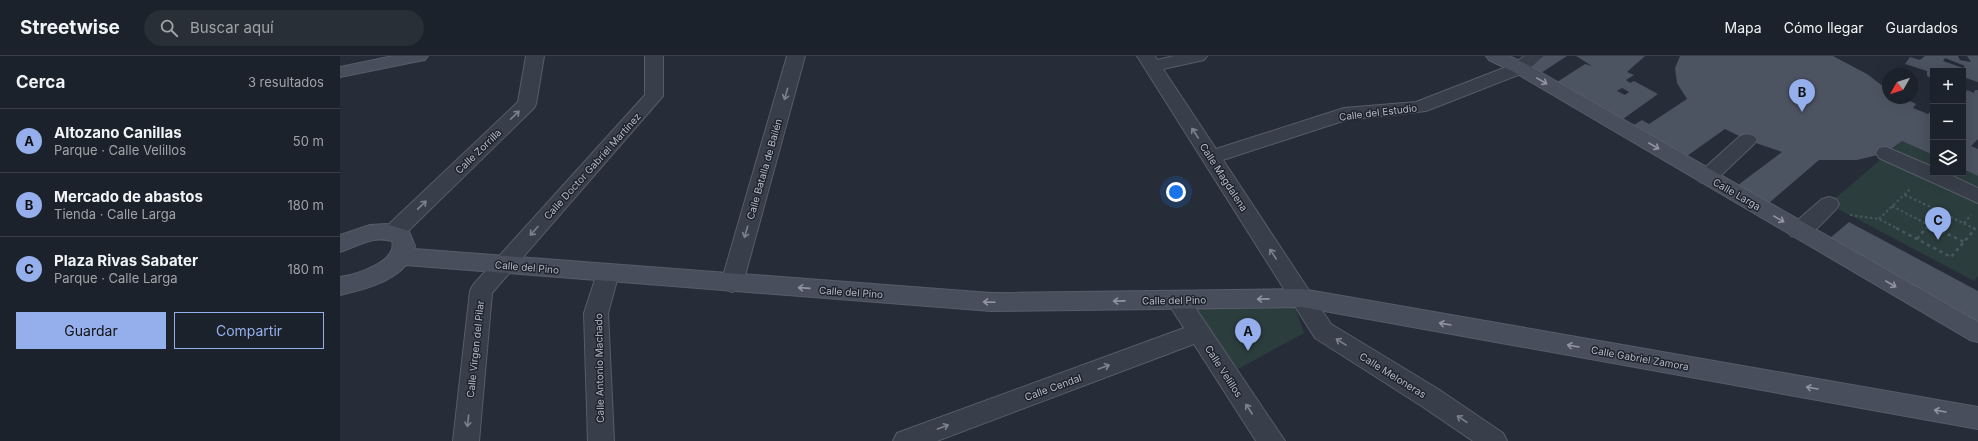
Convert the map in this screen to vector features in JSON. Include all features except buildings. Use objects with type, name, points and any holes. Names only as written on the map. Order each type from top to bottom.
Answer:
[{"type":"street","points":[[340,72],[419,56]]},
{"type":"street","name":"Calle Zorrilla","points":[[394,232],[527,104],[535,56]]},
{"type":"street","name":"Calle Doctor Gabriel Martínez","points":[[504,265],[654,96],[654,56]]},
{"type":"street","name":"Calle Batalla de Bailén","points":[[732,282],[796,56]]},
{"type":"street","points":[[1149,61],[1198,56]]},
{"type":"street","name":"Calle Larga","points":[[1495,56],[1528,62],[1707,177],[1978,333]]},
{"type":"street","name":"Calle Magdalena","points":[[1149,61],[1302,298]]},
{"type":"street","name":"Calle del Estudio","points":[[1211,157],[1344,114],[1419,107],[1528,62]]},
{"type":"street","points":[[1707,177],[1747,140]]},
{"type":"street","points":[[1886,153],[1978,196]]},
{"type":"street","points":[[1799,231],[1829,204]]},
{"type":"street","points":[[340,286],[365,280],[380,273],[400,256],[404,248],[404,241],[401,236],[394,232],[372,232],[342,241]]},
{"type":"street","name":"Calle del Pino","points":[[400,256],[991,302],[1302,298]]},
{"type":"street","name":"Calle Virgen del Pilar","points":[[466,441],[481,290],[504,265]]},
{"type":"street","name":"Calle Antonio Machado","points":[[601,441],[596,313],[608,273]]},
{"type":"street","name":"Calle Gabriel Zamora","points":[[1302,298],[1978,418]]},
{"type":"street","name":"Calle Meloneras","points":[[1302,298],[1323,331],[1429,397],[1494,441]]},
{"type":"street","name":"Calle Velillos","points":[[1178,300],[1272,441]]},
{"type":"street","name":"Calle Cendal","points":[[906,441],[1199,332]]},
{"type":"path","points":[[1906,194],[1975,229],[1952,257],[1879,219],[1892,206],[1906,194]]},
{"type":"path","points":[[1892,206],[1964,242]]},
{"type":"path","points":[[1925,223],[1937,210]]},
{"type":"path","points":[[1917,239],[1929,225]]},
{"type":"shaded area","points":[[1902,141],[1930,154],[1930,176],[1966,176],[1966,170],[1978,176],[1978,276],[1974,281],[1829,204]]},
{"type":"shaded area","points":[[1294,306],[1304,333],[1238,369],[1194,308]]},
{"type":"place","name":"Mercado de abastos","points":[[1802,112]]},
{"type":"place","name":"Plaza Rivas Sabater","points":[[1938,240]]},
{"type":"place","name":"Altozano Canillas","points":[[1248,351]]}]
